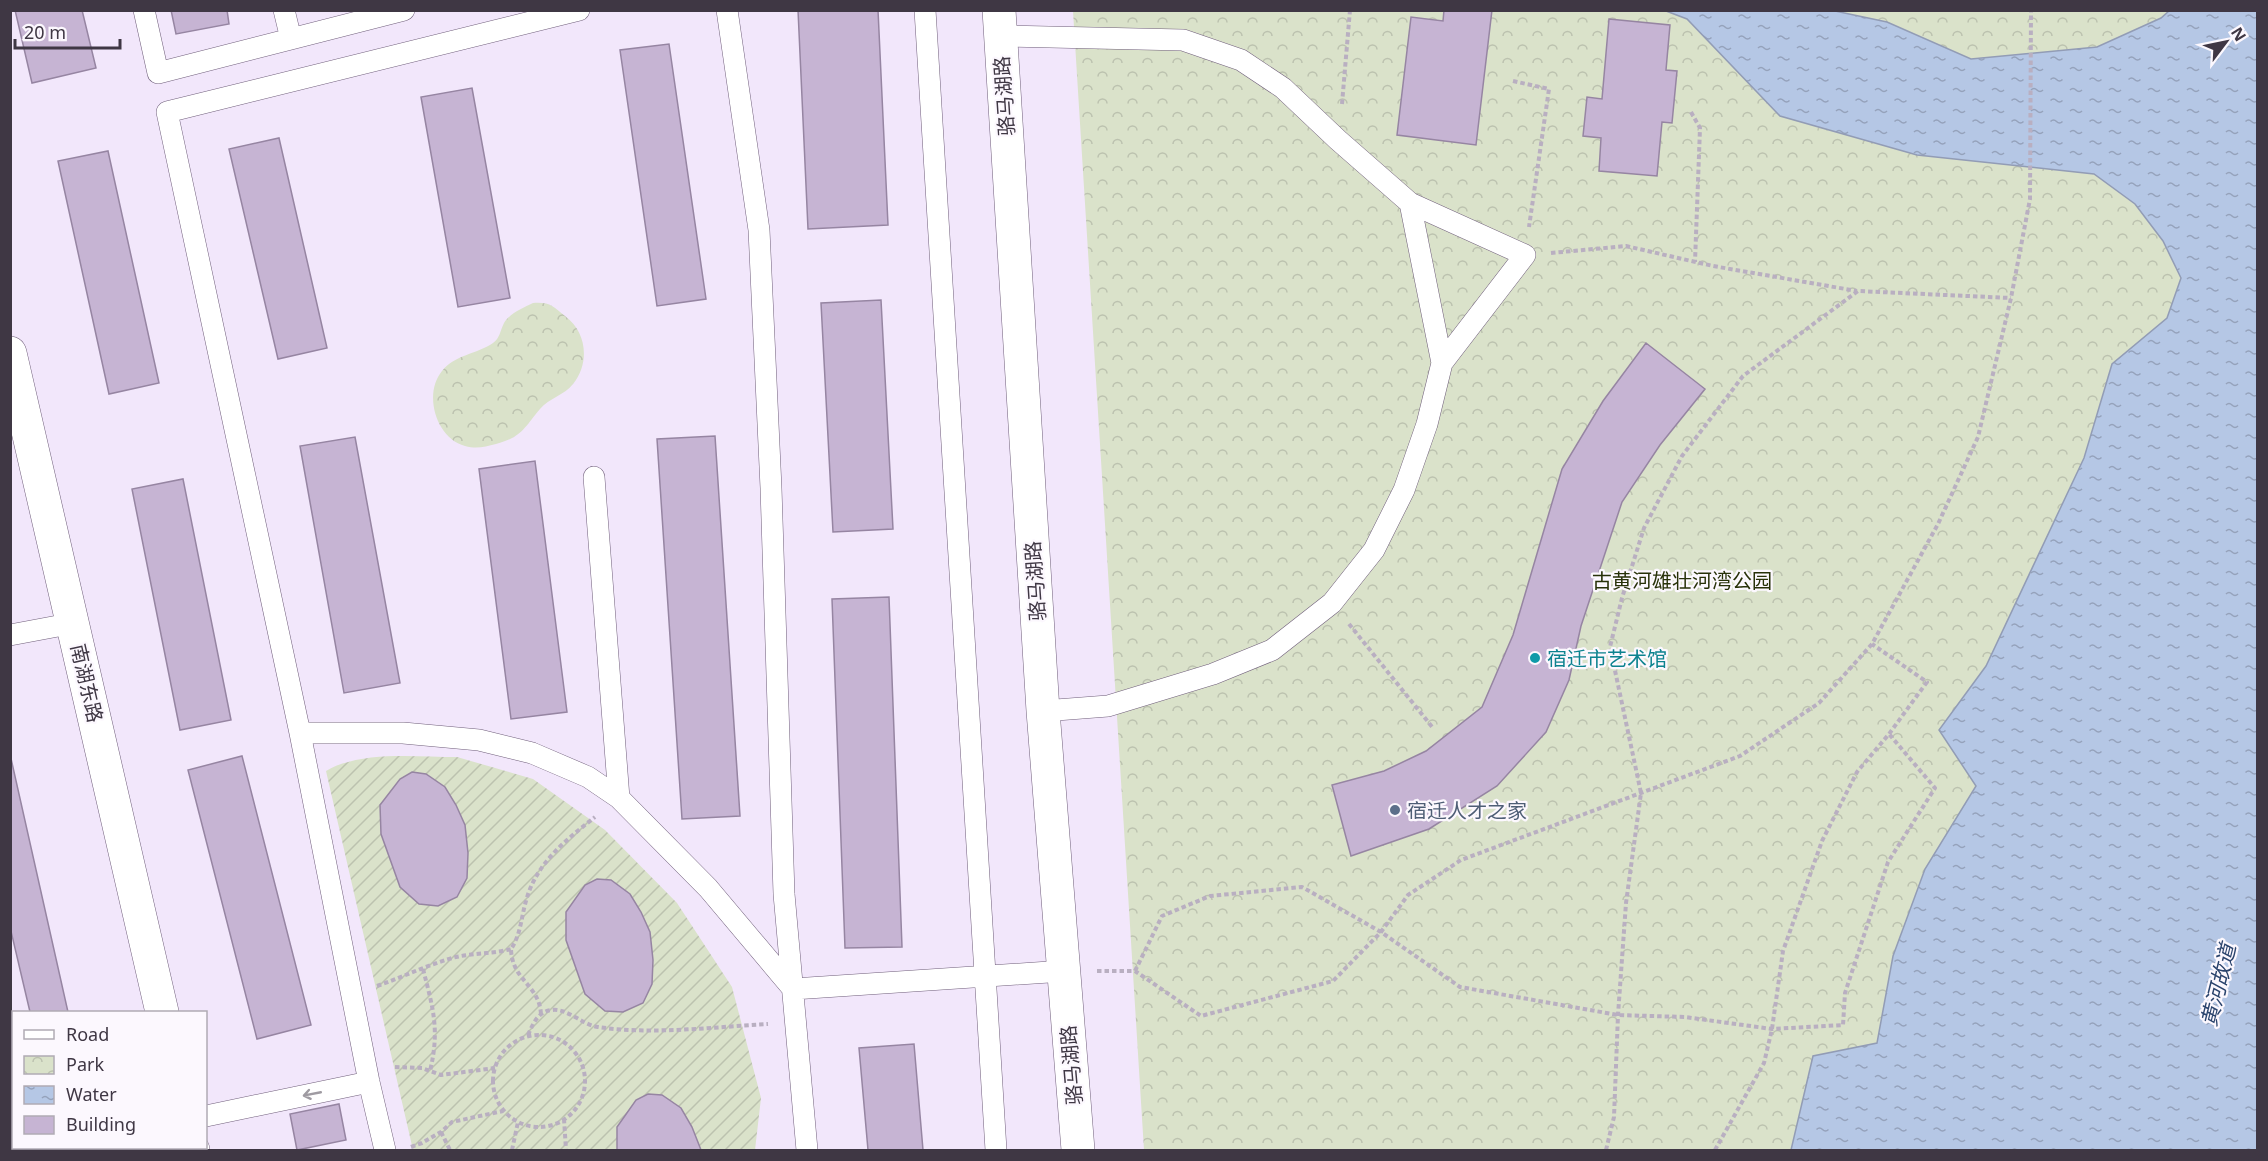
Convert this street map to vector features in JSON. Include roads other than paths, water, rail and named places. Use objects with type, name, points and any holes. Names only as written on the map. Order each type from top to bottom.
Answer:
[{"type":"street","name":"骆马湖路","points":[[1000,23],[1043,711],[1078,1150]]},
{"type":"street","name":"南湖东路","points":[[10,353],[162,1011]]},
{"type":"lane","points":[[144,10],[158,73],[404,10]]},
{"type":"lane","points":[[284,10],[291,39]]},
{"type":"lane","points":[[384,1150],[300,733],[167,112],[579,10]]},
{"type":"lane","points":[[728,10],[759,230],[771,488],[784,894],[796,1022],[804,1146]]},
{"type":"lane","points":[[925,10],[996,1150]]},
{"type":"lane","points":[[1000,23],[1183,40],[1241,60],[1283,88],[1338,141],[1410,203],[1524,255],[1442,363],[1427,424],[1404,490],[1374,550],[1332,603],[1272,650],[1214,674],[1107,706],[1043,711]]},
{"type":"lane","points":[[1410,203],[1442,363]]},
{"type":"lane","points":[[594,477],[619,798]]},
{"type":"lane","points":[[10,634],[74,623]]},
{"type":"lane","points":[[300,733],[403,733],[479,740],[532,753],[588,777],[619,798],[708,888],[793,988]]},
{"type":"lane","points":[[793,988],[1064,971]]},
{"type":"lane","points":[[207,1116],[368,1076]]},
{"type":"water","name":"黄河故道","points":[[1666,11],[1835,11],[1887,22],[1971,59],[2097,47],[2161,18],[2169,11],[2257,11],[2257,1150],[1791,1150],[1813,1056],[1877,1043],[1893,956],[1925,869],[1976,786],[1939,730],[1986,666],[2084,458],[2112,364],[2167,318],[2181,278],[2163,241],[2135,204],[2094,174],[1917,155],[1780,116],[1687,19]]},
{"type":"place","name":"宿迁市艺术馆","points":[[1535,658]]},
{"type":"place","name":"宿迁人才之家","points":[[1395,810]]},
{"type":"park label","name":"古黄河雄壮河湾公园","points":[[1682,580]]}]
